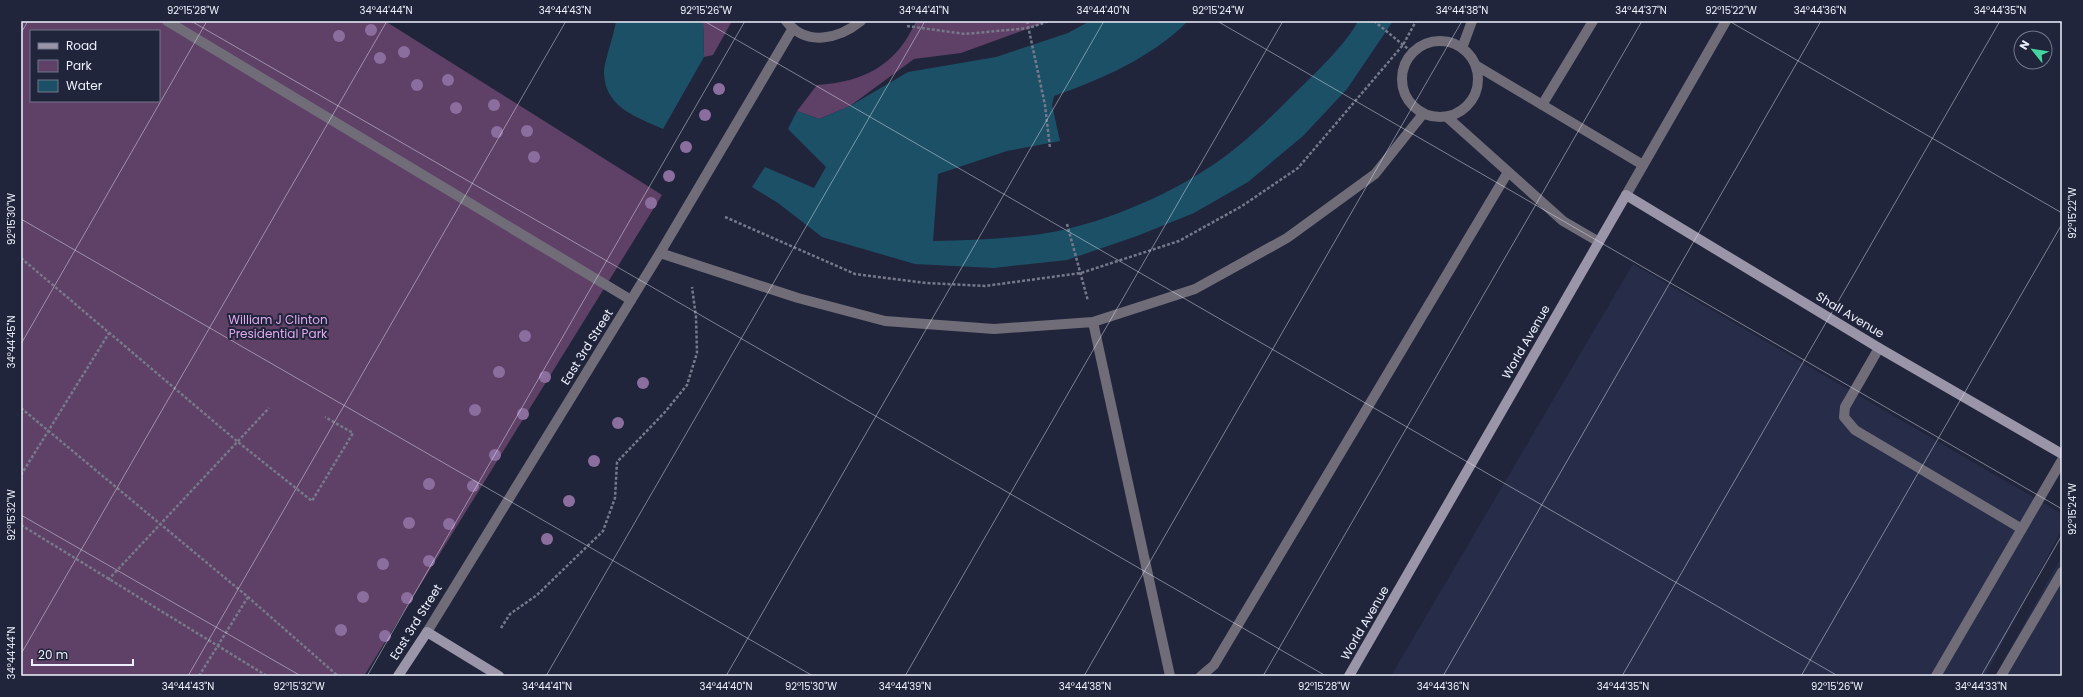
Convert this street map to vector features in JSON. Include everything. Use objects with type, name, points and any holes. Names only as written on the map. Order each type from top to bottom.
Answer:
[{"type":"street","points":[[167,21],[631,300]]},
{"type":"street","name":"East 3rd Street","points":[[398,676],[427,632],[660,253],[789,24],[802,34],[818,38],[834,37],[849,31],[861,21]]},
{"type":"street","points":[[1462,48],[1472,21]]},
{"type":"street","points":[[1542,104],[1593,21]]},
{"type":"street","name":"World Avenue","points":[[1349,676],[1726,21]]},
{"type":"street","points":[[1477,66],[1477,92],[1470,104],[1460,112],[1447,117],[1436,118],[1423,114],[1407,98],[1402,82],[1406,61],[1423,45],[1431,42],[1444,41],[1462,48],[1470,55],[1477,66],[1643,165]]},
{"type":"street","points":[[660,253],[798,298],[885,321],[994,329],[1093,322],[1194,289],[1287,238],[1375,174],[1423,114]]},
{"type":"street","points":[[1447,117],[1563,221],[1598,242]]},
{"type":"street","points":[[1201,676],[1214,665],[1508,172]]},
{"type":"street","name":"Shall Avenue","points":[[1626,195],[1879,348],[2062,454]]},
{"type":"street","points":[[1093,322],[1170,676]]},
{"type":"street","points":[[1879,348],[1845,407],[1844,417],[1855,430],[2022,529]]},
{"type":"street","points":[[1936,676],[2062,460]]},
{"type":"street","points":[[2001,676],[2062,572]]},
{"type":"street","points":[[427,632],[499,676]]},
{"type":"path","points":[[1027,21],[1045,105],[1050,148]]},
{"type":"path","points":[[907,26],[965,34],[1029,28],[1049,21]]},
{"type":"path","points":[[1374,21],[1413,53]]},
{"type":"path","points":[[725,217],[855,274],[926,283],[984,286],[1081,272],[1179,241],[1242,206],[1298,168],[1403,45],[1416,21]]},
{"type":"path","points":[[1067,224],[1081,272],[1093,322]]},
{"type":"path","points":[[21,258],[238,442],[312,501],[353,434],[325,417]]},
{"type":"path","points":[[501,628],[510,614],[536,595],[603,531],[615,498],[617,462],[665,412],[687,385],[697,352],[696,317],[692,289],[696,266]]},
{"type":"path","points":[[21,475],[110,333]]},
{"type":"path","points":[[21,408],[248,596],[338,676]]},
{"type":"path","points":[[108,580],[269,408]]},
{"type":"path","points":[[21,525],[108,580],[267,676]]},
{"type":"path","points":[[199,676],[248,596]]},
{"type":"shaded area","points":[[1633,264],[2062,514],[2062,529],[1985,676],[1391,676]]},
{"type":"shaded area","points":[[2062,556],[2062,676],[1995,676]]},
{"type":"green space","name":"William J Clinton Presidential Park","points":[[21,21],[385,21],[662,195],[364,676],[21,676]]},
{"type":"green space","points":[[703,21],[732,21],[713,55],[704,57]]},
{"type":"green space","points":[[916,21],[1049,21],[961,53],[914,59],[850,106],[819,119],[797,111],[817,85],[850,80],[864,75],[889,60],[908,36]]},
{"type":"water","points":[[616,21],[703,21],[704,57],[663,129],[624,110],[610,95],[606,85],[604,73]]},
{"type":"water","points":[[1090,21],[1188,21],[1174,34],[1142,57],[1108,75],[1054,96],[1052,105],[1060,141],[1007,151],[938,174],[933,241],[1015,237],[1063,230],[1107,217],[1152,199],[1194,177],[1248,138],[1329,59],[1358,21],[1393,21],[1347,89],[1303,136],[1248,182],[1194,213],[1137,236],[1067,260],[994,268],[915,264],[822,237],[778,203],[752,187],[765,167],[814,188],[826,167],[788,129],[797,111],[819,119],[850,106],[908,72],[996,57],[1068,33]]}]
